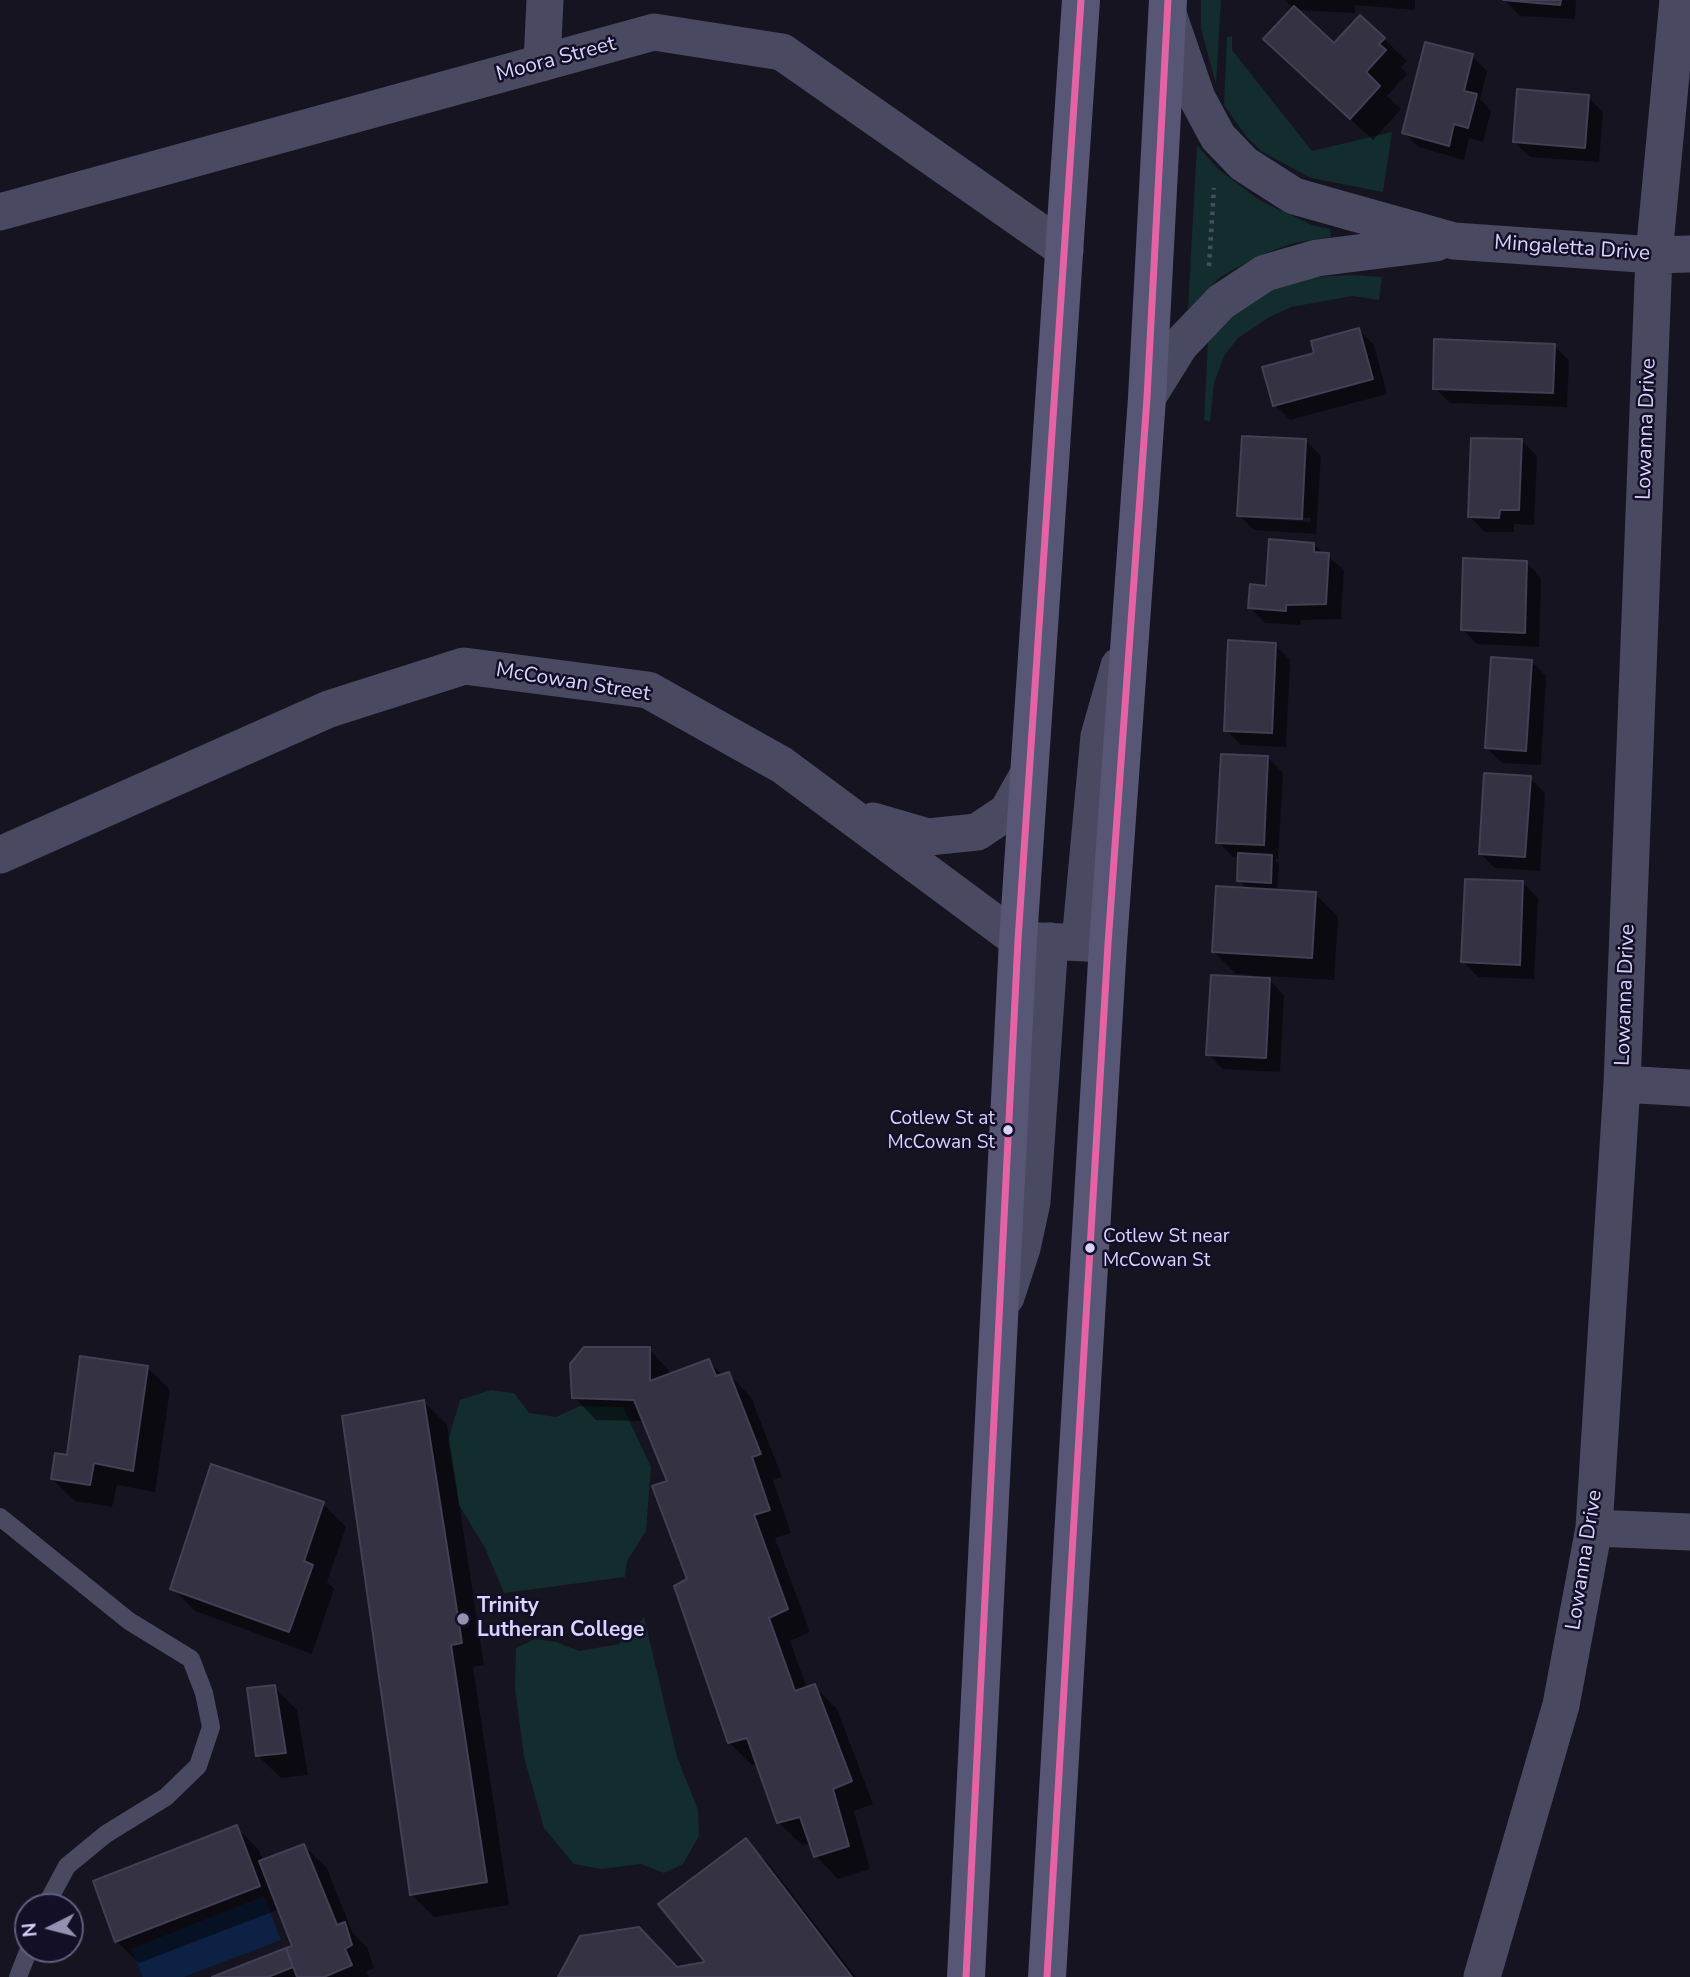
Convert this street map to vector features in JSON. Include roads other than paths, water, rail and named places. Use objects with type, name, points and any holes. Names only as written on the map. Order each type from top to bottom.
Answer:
[{"type":"main road","points":[[1047,1977],[1064,942],[1029,773],[1081,0]]},
{"type":"main road","points":[[966,1977],[999,1318],[1064,942],[1129,628],[1147,398],[1168,5]]},
{"type":"street","points":[[542,63],[545,0]]},
{"type":"street","name":"Lowanna Drive","points":[[1482,1977],[1561,1705],[1594,1528],[1622,1084],[1654,255],[1678,0]]},
{"type":"street","name":"Mingaletta Drive","points":[[1168,5],[1197,98],[1218,137],[1244,164],[1294,196],[1454,241]]},
{"type":"street","name":"Moora Street","points":[[0,212],[654,32],[782,52],[1065,250]]},
{"type":"street","name":"Mingaletta Drive","points":[[1147,398],[1180,345],[1221,302],[1265,273],[1317,258],[1454,241],[1654,255],[1690,254]]},
{"type":"street","name":"McCowan Street","points":[[0,855],[329,709],[464,666],[648,690],[782,765],[848,814],[1064,942]]},
{"type":"street","points":[[848,814],[928,837],[976,832],[1007,812],[1029,773]]},
{"type":"street","points":[[1622,1084],[1690,1088]]},
{"type":"street","points":[[1594,1528],[1690,1532]]},
{"type":"lane","points":[[0,1517],[129,1621],[191,1659],[204,1693],[211,1727],[198,1766],[166,1797],[106,1834],[67,1866],[53,1893]]},
{"type":"water","points":[[264,1896],[281,1940],[184,1977],[143,1977],[131,1949]]},
{"type":"place","name":"Cotlew St at McCowan St","points":[[1008,1130]]},
{"type":"place","name":"Cotlew St near McCowan St","points":[[1090,1248]]},
{"type":"place","name":"Trinity Lutheran College","points":[[463,1619]]}]
